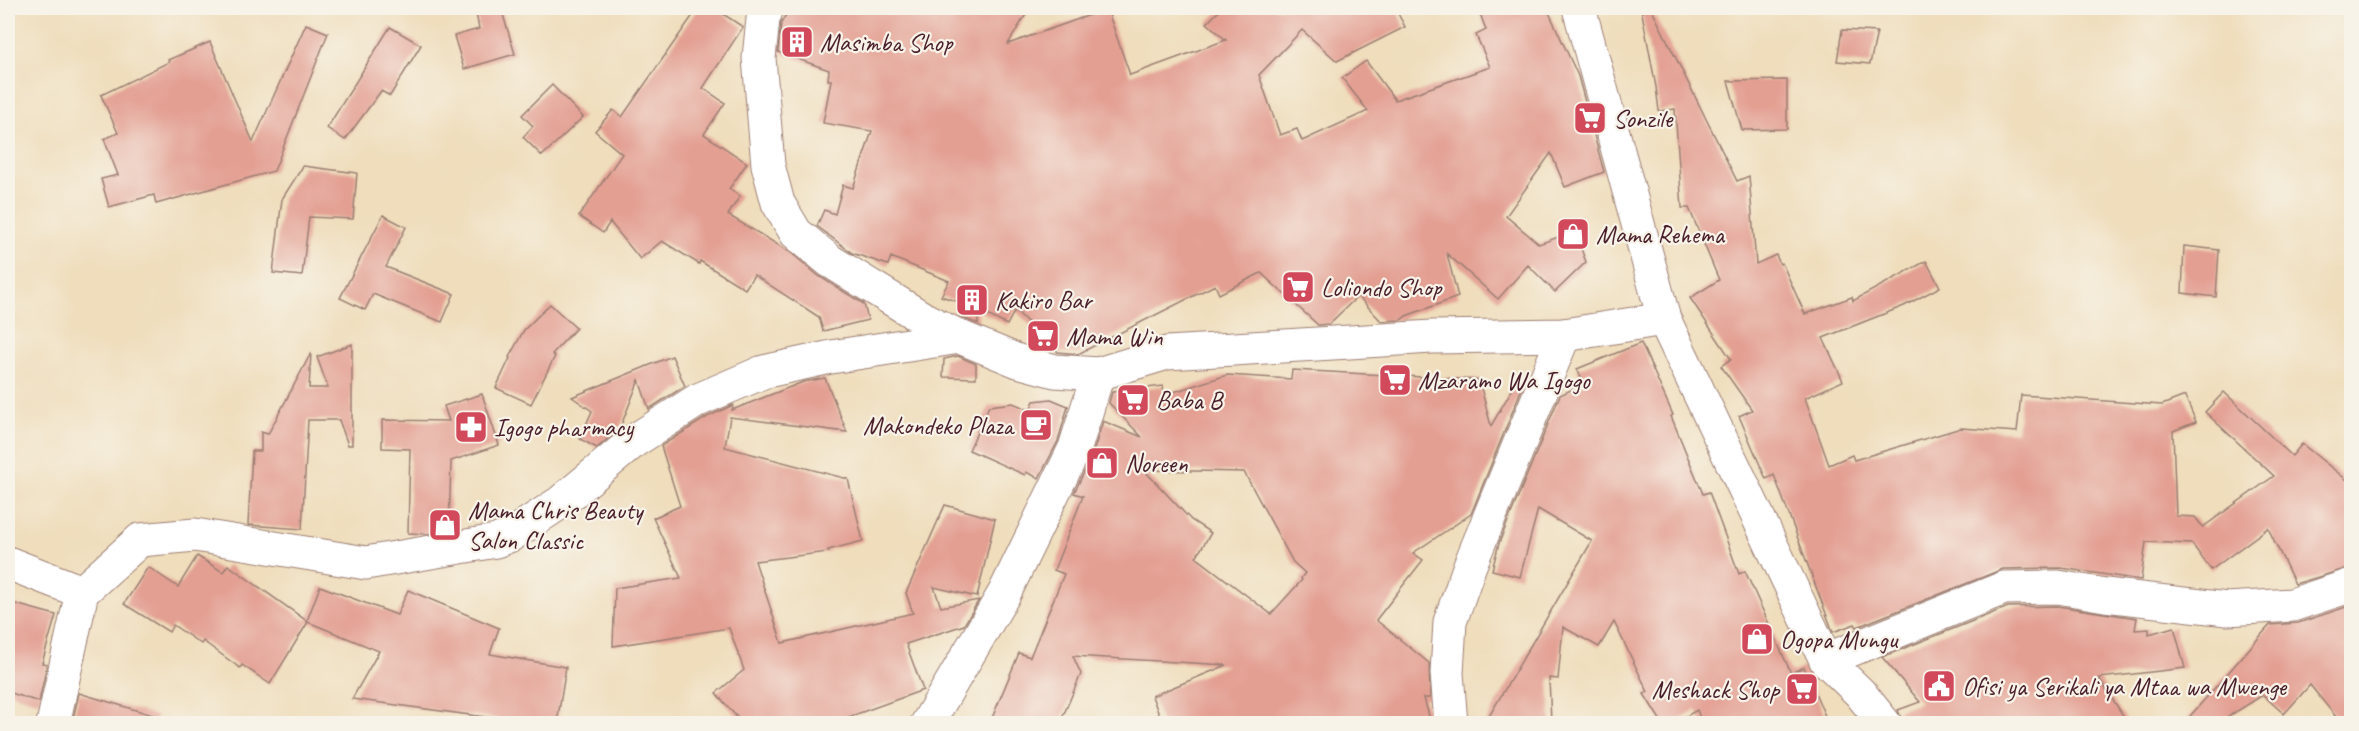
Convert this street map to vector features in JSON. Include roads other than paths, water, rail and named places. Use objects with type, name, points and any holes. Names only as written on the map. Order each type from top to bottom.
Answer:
[{"type":"street","points":[[767,8],[763,19],[759,58],[768,165],[778,203],[796,233],[830,261],[924,319],[960,338],[1018,362],[1046,369],[1098,374],[1167,353],[1432,337],[1564,335],[1664,319]]},
{"type":"street","points":[[1579,8],[1664,319],[1826,660],[1860,693],[1885,723]]},
{"type":"street","points":[[1451,723],[1447,673],[1450,622],[1470,565],[1564,335]]},
{"type":"street","points":[[54,723],[82,592],[140,540],[195,535],[366,563],[496,541],[511,536],[561,502],[634,441],[698,400],[764,372],[831,357],[960,338]]},
{"type":"street","points":[[927,723],[1004,594],[1075,448],[1098,374]]},
{"type":"street","points":[[8,563],[82,592]]},
{"type":"street","points":[[1826,660],[2004,588],[2058,587],[2105,595],[2227,609],[2292,605],[2352,585]]},
{"type":"place","name":"Masimba Shop","points":[[797,42]]},
{"type":"place","name":"Sonzile","points":[[1590,118]]},
{"type":"place","name":"Mama Rehema","points":[[1573,234]]},
{"type":"place","name":"Loliondo Shop","points":[[1298,287]]},
{"type":"place","name":"Kakiro Bar","points":[[972,300]]},
{"type":"place","name":"Mama Win","points":[[1043,336]]},
{"type":"place","name":"Mzaramo Wa Igogo","points":[[1395,380]]},
{"type":"place","name":"Baba B","points":[[1133,400]]},
{"type":"place","name":"Makondeko Plaza","points":[[1036,425]]},
{"type":"place","name":"Igogo pharmacy","points":[[471,427]]},
{"type":"place","name":"Noreen","points":[[1102,463]]},
{"type":"place","name":"Mama Chris Beauty Salon Classic","points":[[445,525]]},
{"type":"place","name":"Ogopa Mungu","points":[[1757,639]]},
{"type":"place","name":"Ofisi ya Serikali ya Mtaa wa Mwenge","points":[[1939,686]]},
{"type":"place","name":"Meshack Shop","points":[[1802,689]]}]
